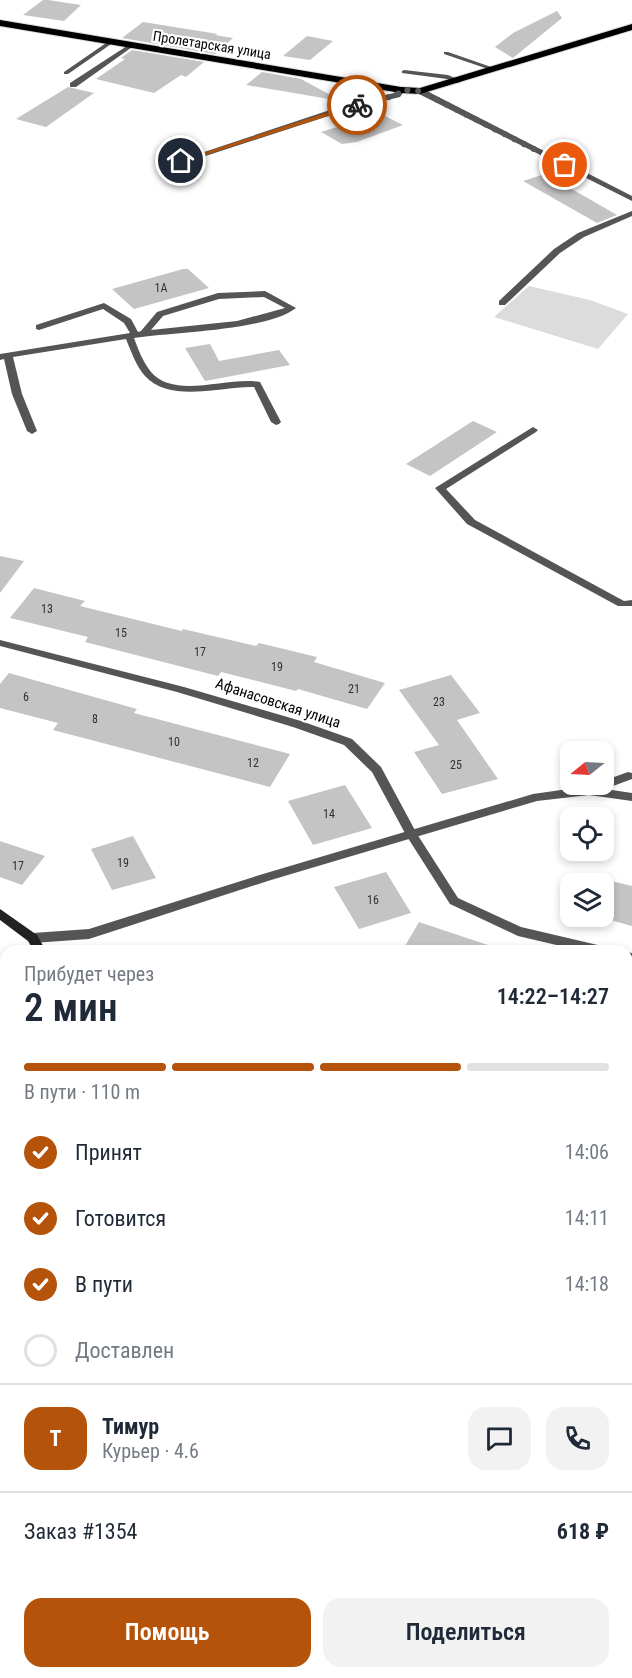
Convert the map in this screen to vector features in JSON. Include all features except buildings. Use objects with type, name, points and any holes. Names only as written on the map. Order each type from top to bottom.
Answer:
[{"type":"main road","name":"Пролетарская улица","points":[[0,23],[401,90],[420,91],[632,27]]},
{"type":"street","points":[[66,73],[111,42]]},
{"type":"street","points":[[73,85],[132,45]]},
{"type":"street","points":[[446,53],[493,69]]},
{"type":"street","points":[[404,72],[448,77],[458,81]]},
{"type":"street","points":[[181,161],[348,107],[397,95],[401,90]]},
{"type":"street","name":"Пролетарская улица","points":[[420,91],[632,199]]},
{"type":"street","points":[[502,303],[557,250],[581,235],[632,213]]},
{"type":"street","points":[[32,432],[4,356],[136,335],[191,330],[275,315],[292,308],[265,294],[218,296],[160,314],[136,335]]},
{"type":"street","points":[[39,327],[104,306],[128,321],[136,335],[148,375],[162,386],[180,388],[243,382],[257,384],[276,422]]},
{"type":"street","points":[[532,430],[441,488],[471,522],[622,604],[632,603]]},
{"type":"street","name":"Афанасовская улица","points":[[0,643],[180,689],[297,724],[348,742],[377,770],[412,835],[454,901],[518,931],[577,945]]},
{"type":"street","points":[[614,781],[628,776]]},
{"type":"street","points":[[33,938],[89,934],[267,877],[537,797],[560,794]]},
{"type":"street","points":[[614,794],[632,797]]},
{"type":"street","points":[[0,914],[33,938],[37,945]]},
{"type":"shaded area","points":[[529,286],[590,300],[628,314],[598,349],[494,317]]},
{"type":"way so far","points":[[357,105],[397,95],[401,90],[420,91],[565,165]]},
{"type":"route","points":[[181,161],[357,105]]}]
